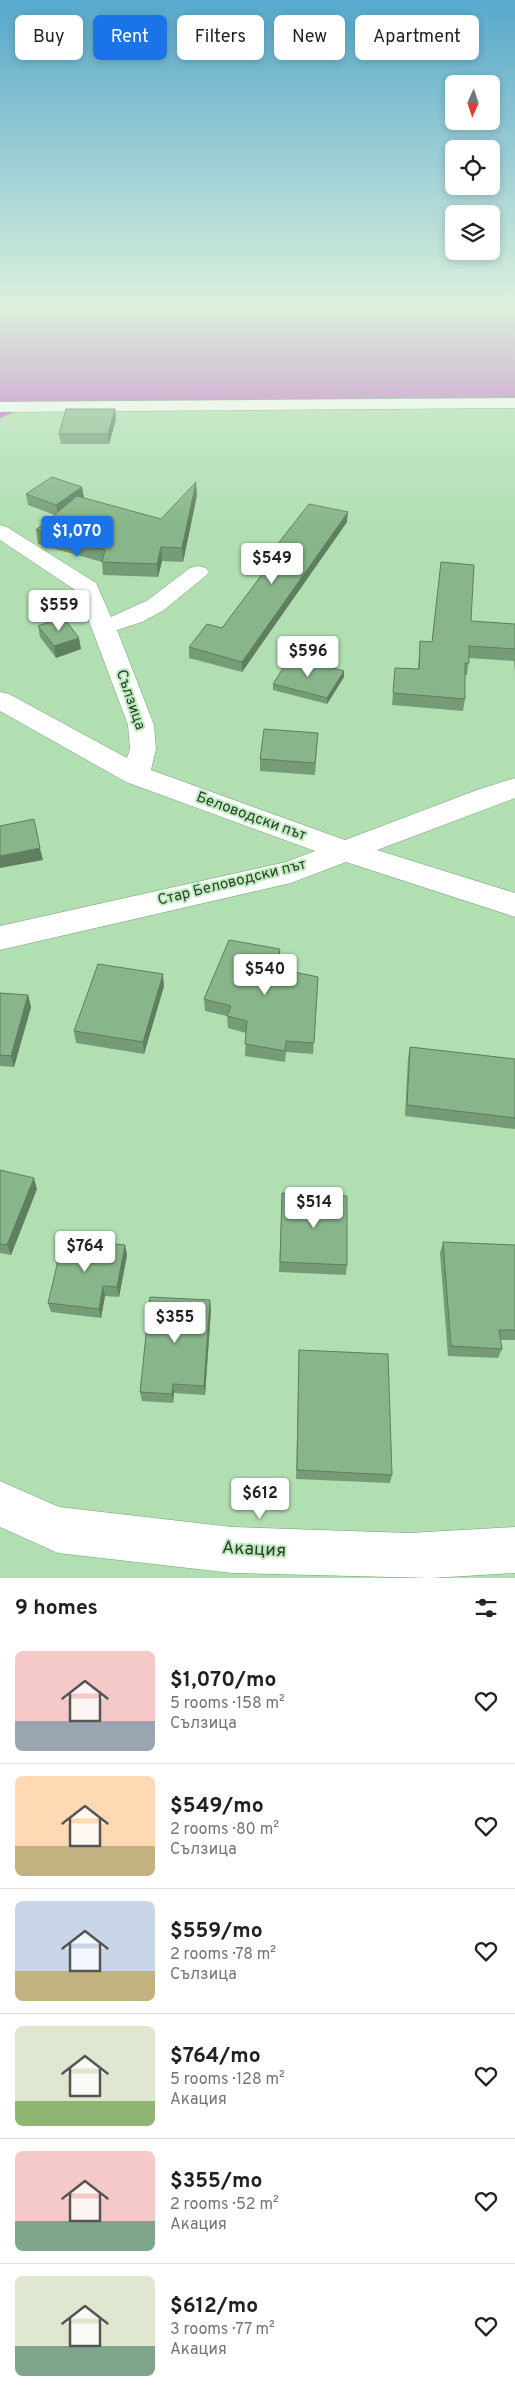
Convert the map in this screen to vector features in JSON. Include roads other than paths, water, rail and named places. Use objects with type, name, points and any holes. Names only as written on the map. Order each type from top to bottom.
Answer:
[{"type":"street","points":[[0,407],[515,403]]},
{"type":"street","name":"Сълзица","points":[[0,531],[88,588],[141,725],[143,749],[136,775]]},
{"type":"street","points":[[104,627],[134,618],[198,573]]},
{"type":"street","name":"Беловодски път","points":[[0,700],[136,775],[344,851],[515,905]]},
{"type":"street","name":"Стар Беловодски път","points":[[0,938],[291,872],[515,788]]},
{"type":"street","name":"Акация","points":[[0,1504],[58,1530],[232,1550],[409,1556],[515,1550]]}]
